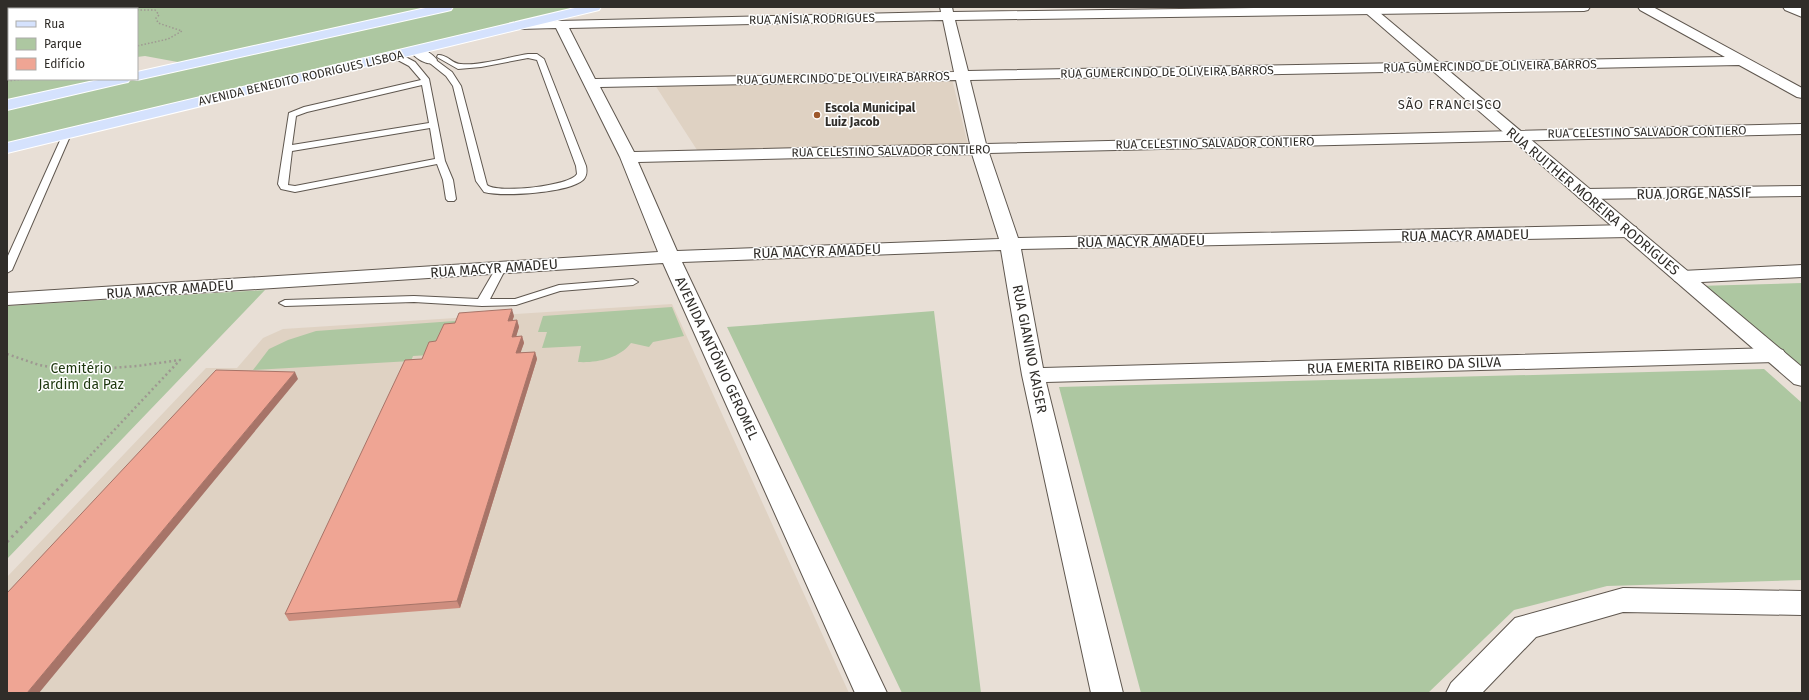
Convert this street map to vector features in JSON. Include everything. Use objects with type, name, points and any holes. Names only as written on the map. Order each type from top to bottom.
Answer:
[{"type":"main road","points":[[138,76],[447,7]]},
{"type":"main road","name":"AVENIDA BENEDITO RODRIGUES LISBOA","points":[[7,148],[67,134],[423,63],[520,25],[595,7]]},
{"type":"main road","points":[[7,105],[120,80]]},
{"type":"street","name":"RUA ANÍSIA RODRIGUES","points":[[520,25],[561,25],[947,12],[1584,7]]},
{"type":"street","points":[[1644,7],[1802,94]]},
{"type":"street","points":[[1789,7],[1802,13]]},
{"type":"street","name":"RUA RUITHER MOREIRA RODRIGUES","points":[[1367,9],[1802,379]]},
{"type":"street","name":"RUA GIANINO KAISER","points":[[947,12],[979,148],[1010,244],[1033,375],[1107,693]]},
{"type":"street","name":"AVENIDA ANTÔNIO GEROMEL","points":[[561,25],[628,157],[670,257],[871,693]]},
{"type":"street","name":"RUA GUMERCINDO DE OLIVEIRA BARROS","points":[[591,83],[1742,61]]},
{"type":"street","name":"RUA CELESTINO SALVADOR CONTIERO","points":[[628,157],[1802,129]]},
{"type":"street","name":"RUA JORGE NASSIF","points":[[1585,194],[1802,191]]},
{"type":"street","name":"RUA MACYR AMADEU","points":[[7,299],[670,257],[1010,244],[1629,231]]},
{"type":"street","points":[[1682,277],[1802,271]]},
{"type":"street","name":"RUA EMERITA RIBEIRO DA SILVA","points":[[1033,375],[1775,355]]},
{"type":"street","points":[[1462,693],[1526,627],[1622,600],[1802,603]]},
{"type":"lane","points":[[423,63],[449,74],[457,86],[484,188],[493,191],[557,188],[579,179],[582,175],[581,166],[540,59],[534,56],[528,56],[458,67],[423,63],[297,113],[291,117],[283,184],[284,187],[295,189],[440,161]]},
{"type":"lane","points":[[423,63],[432,126],[440,161],[448,180],[451,200]]},
{"type":"lane","points":[[287,149],[432,126]]},
{"type":"lane","points":[[7,270],[67,134]]},
{"type":"lane","points":[[482,303],[501,268]]},
{"type":"lane","points":[[285,303],[414,299],[482,303],[516,302],[559,288],[633,282]]},
{"type":"path","points":[[138,10],[155,10],[159,14],[156,18],[158,24],[182,31],[168,39],[138,46]]},
{"type":"path","points":[[7,82],[19,80]]},
{"type":"path","points":[[7,354],[40,365],[73,371],[137,366],[180,360],[67,481],[7,542]]},
{"type":"shaded area","name":"Escola Municipal Luiz Jacob","points":[[952,79],[968,145],[697,150],[655,85]]},
{"type":"shaded area","points":[[672,304],[849,693],[7,693],[7,577],[206,368],[237,368],[263,338],[283,329]]},
{"type":"green space","points":[[7,7],[432,7],[183,63],[145,56],[138,57],[138,8],[8,8],[8,80],[94,80],[91,83],[7,101]]},
{"type":"green space","points":[[456,7],[577,7],[416,47],[7,144],[7,109]]},
{"type":"green space","points":[[1802,283],[1802,373],[1697,286]]},
{"type":"green space","name":"Cemitério Jardim da Paz","points":[[265,290],[7,559],[7,306]]},
{"type":"green space","points":[[672,307],[684,336],[653,342],[649,347],[631,343],[620,353],[600,361],[578,362],[581,346],[542,348],[547,332],[538,332],[543,316]]},
{"type":"green space","points":[[934,311],[981,693],[902,693],[727,327]]},
{"type":"green space","points":[[468,320],[447,354],[413,356],[411,361],[253,370],[269,349],[288,340],[316,331]]},
{"type":"green space","points":[[1764,369],[1802,403],[1802,580],[1607,586],[1514,610],[1428,693],[1141,693],[1059,387]]},
{"type":"building","points":[[512,309],[508,321],[517,320],[512,337],[522,336],[516,353],[535,352],[457,601],[285,614],[405,360],[422,359],[429,342],[436,341],[444,324],[455,323],[459,313]]},
{"type":"building","points":[[216,370],[295,372],[27,693],[7,693],[7,593]]},
{"type":"place","name":"Escola Municipal Luiz Jacob","points":[[817,115]]},
{"type":"district","name":"SÃO FRANCISCO","points":[[1450,104]]}]
